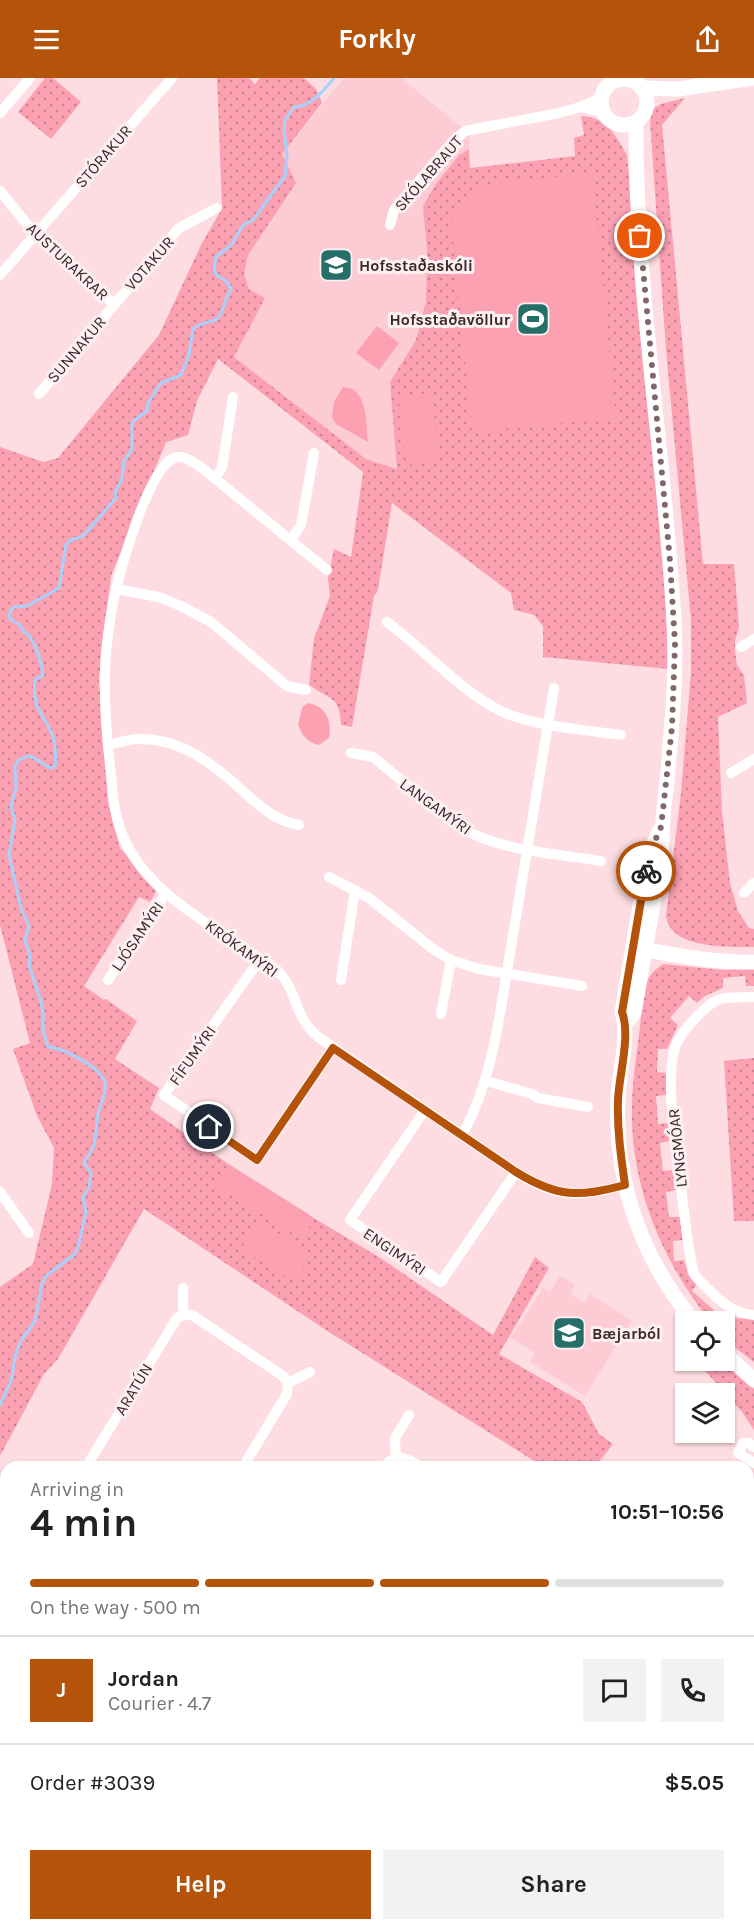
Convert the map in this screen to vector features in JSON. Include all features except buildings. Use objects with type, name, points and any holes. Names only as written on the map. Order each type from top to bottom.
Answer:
[{"type":"street","points":[[0,113],[30,78]]},
{"type":"street","name":"STÓRAKUR","points":[[0,275],[172,78]]},
{"type":"street","points":[[642,88],[678,89],[753,78]]},
{"type":"street","points":[[620,80],[636,83],[642,88],[646,96],[646,108],[641,118],[628,124],[612,122],[602,104],[608,87],[620,80]]},
{"type":"street","points":[[646,108],[678,89]]},
{"type":"street","name":"SKÓLABRAUT","points":[[390,225],[394,210],[446,149],[465,131],[602,104]]},
{"type":"street","points":[[628,124],[636,164],[642,260],[674,624],[672,727],[661,827],[662,853],[638,948],[634,1013],[626,1023],[618,1107],[618,1132],[625,1185],[639,1228],[654,1264],[685,1311]]},
{"type":"street","name":"AUSTURAKRAR","points":[[0,191],[35,234],[114,304]]},
{"type":"street","name":"VOTAKUR","points":[[114,304],[179,228],[217,208]]},
{"type":"street","name":"SUNNAKUR","points":[[39,394],[114,304]]},
{"type":"street","points":[[215,478],[222,468],[233,397]]},
{"type":"street","points":[[291,540],[301,525],[314,453]]},
{"type":"street","name":"KRÓKAMÝRI","points":[[327,570],[202,468],[181,456],[172,458],[164,464],[146,497],[134,530],[116,589],[110,627],[105,673],[108,745],[116,813],[123,837],[150,880],[277,970],[289,988],[301,1018],[309,1029],[333,1048],[543,1188],[574,1194],[592,1193],[625,1185]]},
{"type":"street","points":[[116,589],[159,597],[183,607],[211,622],[287,686],[306,690]]},
{"type":"street","points":[[387,622],[411,639],[467,689],[501,712],[527,720],[621,735]]},
{"type":"street","points":[[741,647],[754,639]]},
{"type":"street","points":[[462,1135],[479,1102],[486,1081],[554,688]]},
{"type":"street","points":[[108,745],[135,740],[171,744],[186,749],[219,770],[270,815],[286,823],[299,825]]},
{"type":"street","name":"LANGAMÝRI","points":[[351,753],[373,758],[429,804],[468,832],[491,841],[527,849],[601,861]]},
{"type":"street","points":[[732,773],[754,759]]},
{"type":"street","points":[[329,877],[369,898],[433,949],[451,960],[479,969],[582,986]]},
{"type":"street","points":[[744,893],[754,883]]},
{"type":"street","points":[[341,980],[355,890]]},
{"type":"street","name":"LJÓSAMÝRI","points":[[108,980],[166,892]]},
{"type":"street","points":[[638,948],[712,961],[754,962]]},
{"type":"street","name":"FÍFUMÝRI","points":[[260,958],[164,1095],[257,1160],[333,1048]]},
{"type":"street","points":[[441,1014],[451,960]]},
{"type":"street","name":"LYNGMÓAR","points":[[754,997],[715,1001],[689,1026],[676,1044],[673,1053],[672,1091],[676,1151],[694,1274],[725,1304],[740,1312],[754,1315]]},
{"type":"street","points":[[486,1081],[537,1098],[588,1107]]},
{"type":"street","name":"ENGIMÝRI","points":[[425,1110],[350,1220],[368,1233],[441,1282],[516,1172]]},
{"type":"street","points":[[0,1192],[29,1233]]},
{"type":"street","points":[[183,1288],[183,1315],[192,1316],[283,1376],[288,1383],[287,1394],[247,1461]]},
{"type":"street","name":"ARATÚN","points":[[90,1461],[177,1318],[183,1315]]},
{"type":"street","points":[[735,1363],[754,1380]]},
{"type":"street","points":[[288,1383],[310,1372]]},
{"type":"street","points":[[396,1457],[395,1438],[409,1415]]},
{"type":"street","points":[[751,1461],[738,1453],[743,1443],[749,1443],[754,1447]]},
{"type":"street","points":[[389,1461],[396,1457],[412,1461]]},
{"type":"shaded area","points":[[45,78],[53,78],[81,102],[51,139],[18,112]]},
{"type":"shaded area","points":[[217,78],[249,78],[255,84],[260,78],[304,78],[316,89],[322,103],[282,154],[296,183],[248,255],[244,274],[249,289],[265,298],[234,357],[366,459],[397,469],[390,382],[416,340],[426,301],[427,251],[423,206],[436,184],[459,155],[469,149],[470,168],[575,156],[574,138],[584,135],[581,116],[598,120],[610,128],[627,155],[664,539],[668,669],[543,657],[543,626],[534,615],[514,610],[511,593],[392,503],[352,727],[341,725],[336,703],[309,685],[314,638],[330,596],[328,578],[334,549],[351,557],[363,472],[218,359],[197,401],[188,435],[166,442],[111,576],[99,679],[108,801],[120,848],[157,890],[150,902],[139,897],[84,986],[137,1021],[115,1059],[159,1088],[150,1109],[254,1182],[382,1259],[493,1335],[535,1257],[549,1268],[499,1354],[582,1402],[599,1434],[613,1444],[600,1461],[534,1461],[329,1332],[144,1209],[58,1359],[44,1374],[0,1456],[0,1287],[33,1264],[52,1184],[54,1148],[37,1116],[13,1049],[30,1043],[0,925],[0,447],[43,462],[58,458],[159,335],[201,245],[222,208]]},
{"type":"shaded area","name":"Hofsstaðaskóli","points":[[344,78],[401,78],[470,134],[469,149],[459,155],[423,206],[427,251],[426,301],[416,340],[390,382],[398,469],[366,459],[234,357],[265,298],[249,289],[244,274],[248,255],[263,231],[282,154]]},
{"type":"shaded area","points":[[685,98],[662,125],[703,564],[734,564],[739,627],[735,651],[737,665],[744,675],[747,703],[718,717],[722,812],[730,883],[738,911],[749,928],[754,929],[754,947],[716,946],[688,940],[669,926],[666,915],[681,793],[691,673],[691,620],[666,350],[650,121],[653,109],[661,104]]},
{"type":"shaded area","name":"Hofsstaðavöllur","points":[[592,173],[616,418],[472,432],[451,221],[477,185]]},
{"type":"shaded area","points":[[377,326],[399,343],[379,370],[356,353]]},
{"type":"shaded area","points":[[343,387],[353,389],[361,400],[364,407],[368,442],[336,424],[332,417],[334,402]]},
{"type":"shaded area","points":[[429,393],[433,397],[438,459],[435,463],[411,465],[406,462],[399,401],[401,396]]},
{"type":"shaded area","points":[[308,703],[323,711],[330,726],[329,738],[319,745],[306,738],[298,724],[303,706]]},
{"type":"shaded area","points":[[663,964],[723,970],[754,969],[754,986],[746,986],[745,976],[723,978],[723,988],[705,996],[697,1003],[689,996],[670,1018],[678,1025],[667,1049],[658,1049],[657,1072],[666,1073],[666,1095],[656,1096],[658,1124],[668,1123],[670,1141],[660,1143],[663,1171],[674,1170],[676,1190],[666,1192],[669,1217],[680,1217],[683,1240],[673,1241],[674,1261],[684,1260],[688,1274],[697,1284],[692,1291],[715,1311],[703,1311],[677,1273],[652,1221],[637,1165],[633,1137],[633,1080],[645,986],[652,973]]},
{"type":"shaded area","points":[[754,1058],[754,1221],[734,1221],[724,1061]]},
{"type":"shaded area","points":[[230,1165],[310,1215],[309,1233],[297,1236],[217,1187]]},
{"type":"shaded area","points":[[258,1221],[312,1254],[296,1282],[241,1249]]},
{"type":"shaded area","name":"Bæjarból","points":[[560,1276],[575,1285],[570,1294],[584,1303],[590,1294],[632,1321],[585,1396],[530,1362],[535,1353],[511,1338],[543,1288],[550,1292]]},
{"type":"shaded area","points":[[754,1318],[754,1362],[735,1346],[735,1319]]},
{"type":"shaded area","points":[[705,1371],[733,1371],[754,1389],[754,1430],[735,1404],[735,1383],[716,1383]]},
{"type":"waterway","points":[[0,1405],[11,1381],[16,1353],[22,1339],[35,1321],[42,1284],[46,1276],[75,1254],[78,1247],[86,1212],[83,1197],[89,1188],[91,1173],[84,1163],[94,1143],[105,1087],[102,1077],[89,1065],[72,1055],[48,1047],[43,1030],[41,1002],[29,965],[30,955],[25,940],[29,926],[21,908],[9,855],[15,820],[11,806],[16,788],[15,766],[19,760],[28,756],[52,768],[56,764],[53,737],[36,704],[35,680],[43,675],[37,650],[31,638],[20,625],[10,619],[9,615],[15,607],[27,606],[59,588],[66,545],[71,540],[83,536],[116,498],[115,492],[122,479],[124,461],[132,449],[132,422],[147,411],[148,403],[161,383],[181,375],[189,355],[193,329],[217,319],[230,292],[231,288],[225,280],[216,275],[214,267],[216,257],[231,245],[243,225],[253,220],[285,176],[287,157],[285,120],[294,107],[311,101],[334,78]]},
{"type":"way so far","points":[[640,236],[670,561],[675,644],[672,727],[661,827],[650,852],[646,871]]},
{"type":"place","name":"Hofsstaðaskóli","points":[[336,265]]},
{"type":"place","name":"Hofsstaðavöllur","points":[[533,319]]},
{"type":"place","name":"Bæjarból","points":[[569,1333]]},
{"type":"route","points":[[209,1127],[257,1160],[333,1048],[534,1184],[552,1191],[574,1194],[592,1193],[625,1185],[618,1124],[620,1073],[626,1023],[622,1012],[646,871]]}]
